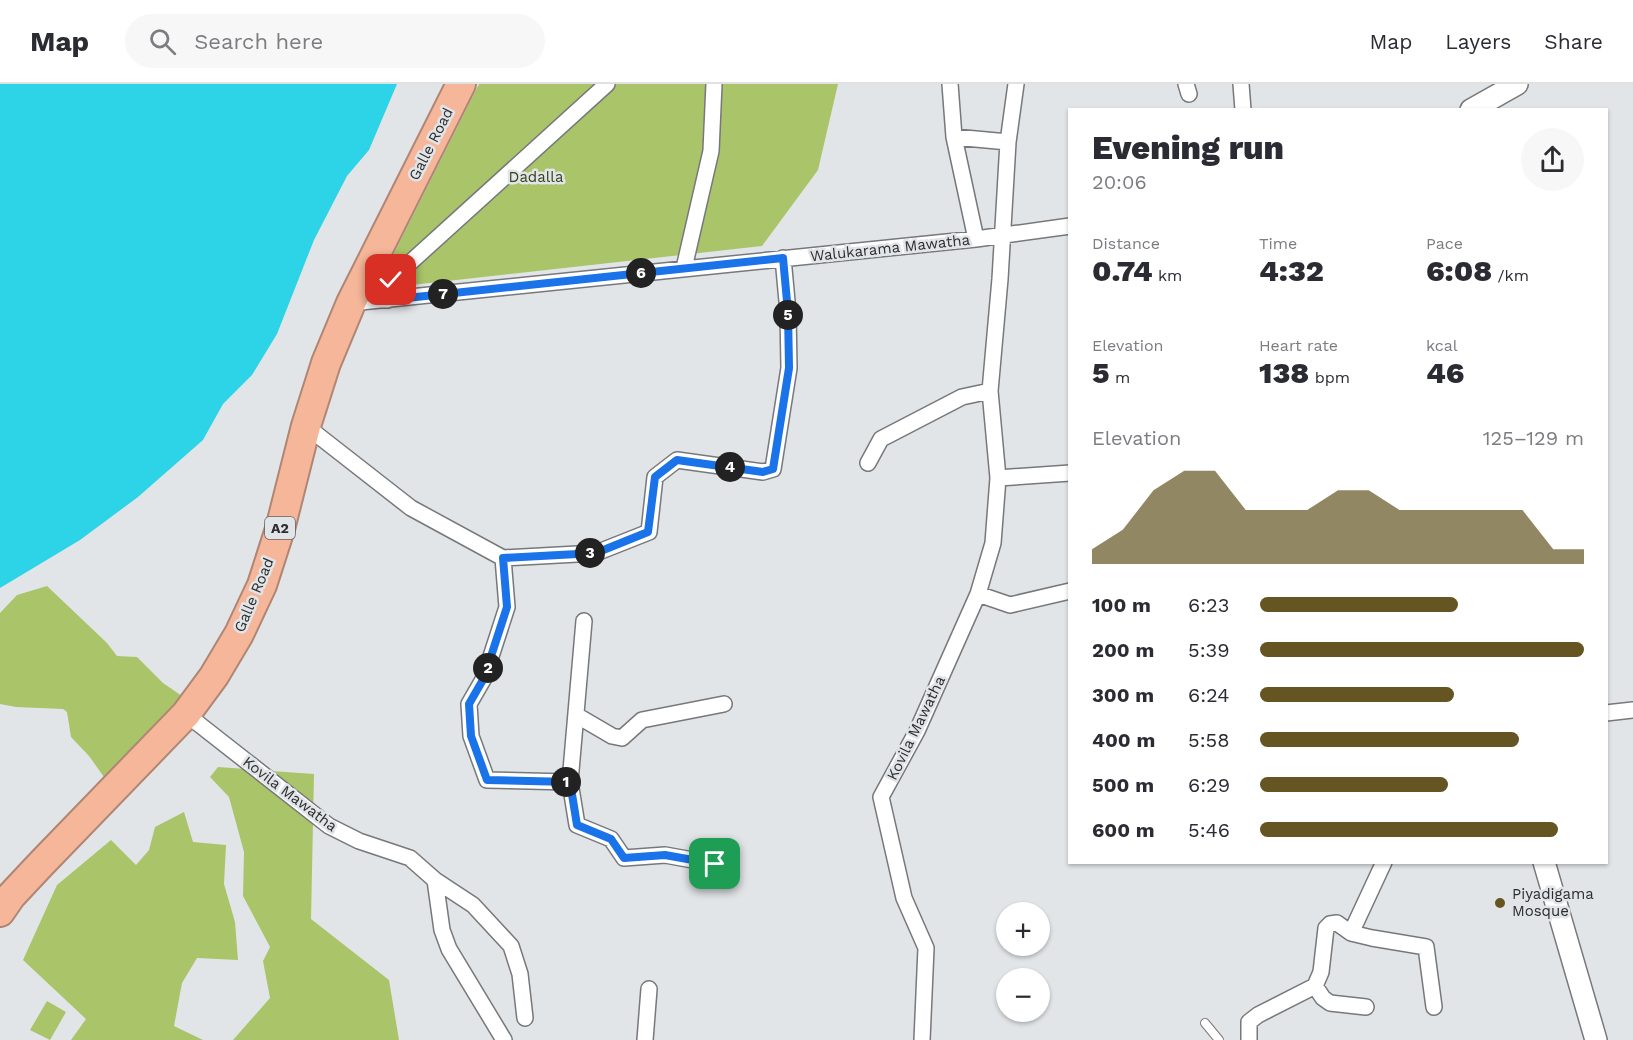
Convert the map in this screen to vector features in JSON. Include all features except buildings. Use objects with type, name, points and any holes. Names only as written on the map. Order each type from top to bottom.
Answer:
[{"type":"highway","name":"Galle Road","points":[[0,912],[11,896],[41,864],[186,714],[214,676],[239,634],[262,585],[280,529],[306,426],[326,363],[351,303],[461,84]]},
{"type":"main road","points":[[1474,108],[1490,91],[1517,84]]},
{"type":"main road","points":[[1545,864],[1596,1040]]},
{"type":"street","points":[[388,300],[391,280],[607,84]]},
{"type":"street","points":[[684,268],[711,151],[714,84]]},
{"type":"street","points":[[950,84],[954,137],[976,239]]},
{"type":"street","name":"Kovila Mawatha","points":[[926,1038],[926,948],[904,898],[881,796],[917,731],[978,594],[993,543],[998,478],[990,391],[1008,142],[1016,84]]},
{"type":"street","points":[[1241,84],[1243,108]]},
{"type":"street","points":[[954,137],[1008,142]]},
{"type":"street","name":"Walukarama Mawatha","points":[[351,303],[976,239],[1068,226]]},
{"type":"street","points":[[306,426],[411,508],[503,558],[596,553],[648,532],[655,477],[677,460],[763,472],[773,469],[789,368],[788,312],[783,258]]},
{"type":"street","points":[[868,463],[880,439],[962,397],[990,391]]},
{"type":"street","points":[[998,478],[1068,472]]},
{"type":"street","points":[[503,558],[507,607],[484,678],[469,704],[471,736],[487,780],[570,782]]},
{"type":"street","points":[[978,594],[1010,605],[1068,591]]},
{"type":"street","points":[[584,621],[570,782],[577,825],[611,839],[624,858],[665,855],[715,864]]},
{"type":"street","points":[[576,715],[612,736],[622,738],[642,720],[724,704]]},
{"type":"street","points":[[1608,713],[1633,710]]},
{"type":"street","name":"Kovila Mawatha","points":[[186,714],[329,826],[359,842],[410,858],[435,880],[472,905],[511,946],[520,974],[525,1018]]},
{"type":"street","points":[[1351,933],[1383,864]]},
{"type":"street","points":[[435,880],[442,930],[449,949],[504,1040]]},
{"type":"street","points":[[1249,1040],[1249,1022],[1258,1015],[1315,986],[1321,972],[1326,928],[1330,924],[1337,923],[1351,933],[1426,947],[1434,1007]]},
{"type":"street","points":[[1315,986],[1323,998],[1330,1003],[1366,1007]]},
{"type":"street","points":[[645,1040],[649,988]]},
{"type":"lane","points":[[1205,1023],[1219,1040]]},
{"type":"green space","name":"Dadalla","points":[[479,84],[838,84],[818,170],[762,246],[376,289]]},
{"type":"green space","points":[[47,586],[107,643],[117,656],[137,657],[163,683],[182,696],[104,777],[71,737],[67,712],[63,709],[0,704],[0,613],[17,595]]},
{"type":"green space","points":[[218,767],[314,774],[311,919],[389,980],[399,1040],[233,1040],[270,998],[263,961],[270,947],[243,896],[244,852],[229,797],[210,777]]},
{"type":"green space","points":[[184,812],[193,842],[226,845],[224,884],[235,922],[238,960],[197,958],[182,983],[174,1026],[203,1040],[71,1040],[86,1019],[23,960],[57,885],[111,840],[136,865],[149,850],[155,827]]},
{"type":"green space","points":[[47,1001],[66,1012],[50,1040],[30,1030]]},
{"type":"water","points":[[0,84],[397,84],[369,150],[347,176],[314,240],[277,334],[252,375],[223,404],[203,440],[138,497],[80,540],[0,588]]},
{"type":"place","name":"Piyadigama Mosque","points":[[1500,903]]},
{"type":"route","points":[[391,280],[388,300],[783,258],[788,312],[789,368],[773,469],[763,472],[677,460],[655,477],[648,532],[596,553],[503,558],[507,607],[484,678],[469,704],[471,736],[487,780],[570,782],[577,825],[611,839],[624,858],[665,855],[715,864]]}]
